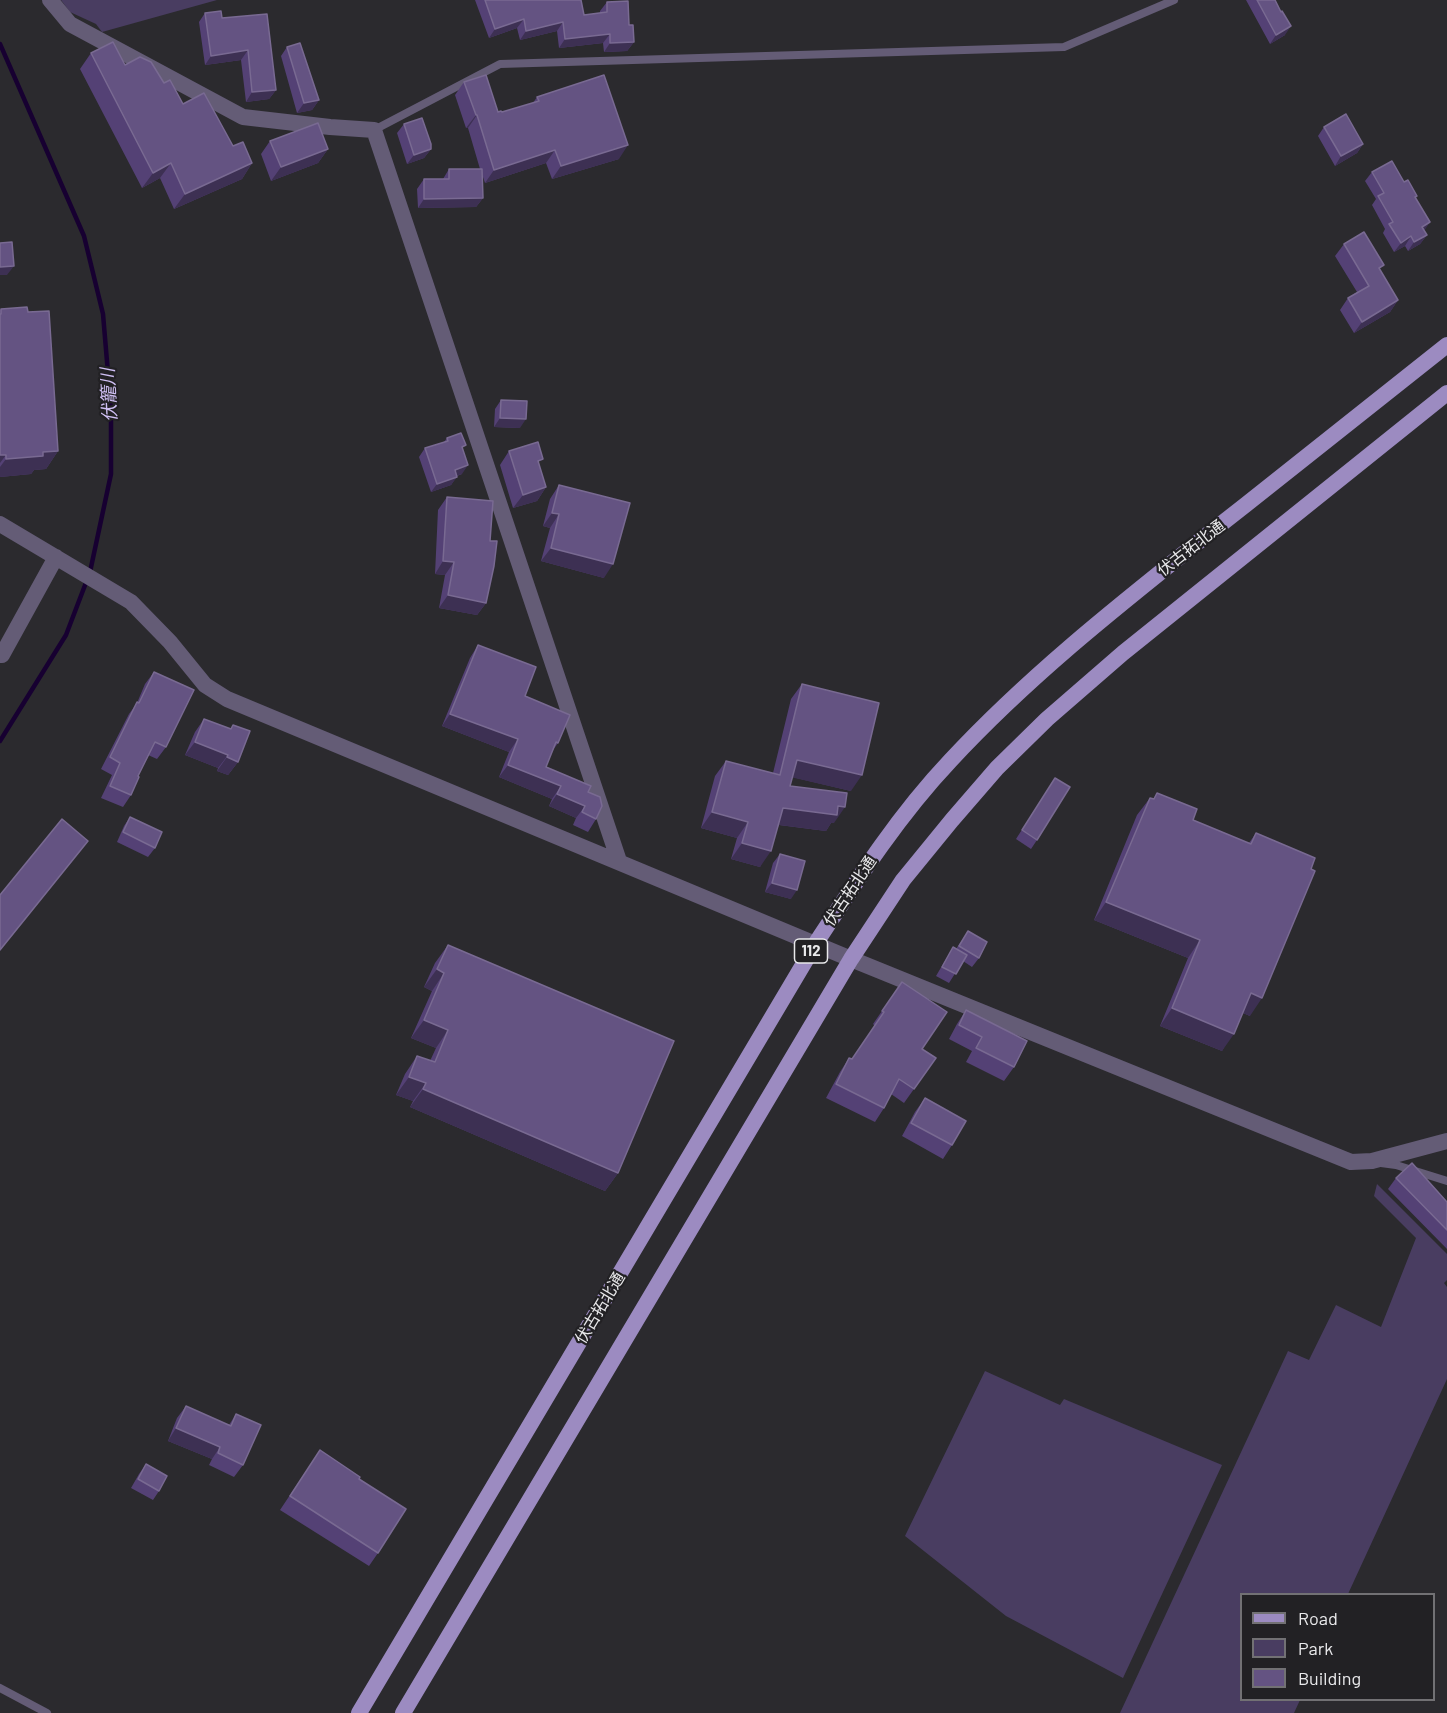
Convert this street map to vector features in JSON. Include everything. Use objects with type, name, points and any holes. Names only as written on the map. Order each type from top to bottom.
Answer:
[{"type":"main road","name":"伏古拓北通","points":[[359,1713],[816,943],[857,879],[904,815],[949,762],[1002,707],[1056,657],[1447,345]]},
{"type":"main road","name":"112","points":[[403,1713],[851,959],[903,880],[997,768],[1047,719],[1123,654],[1447,393]]},
{"type":"street","points":[[50,0],[70,24],[243,117],[374,130],[619,861]]},
{"type":"street","points":[[0,524],[131,602],[170,642],[205,685],[227,699],[851,959],[1351,1162],[1372,1161],[1447,1141]]},
{"type":"street","points":[[0,655],[60,559]]},
{"type":"lane","points":[[374,130],[501,64],[1064,47],[1174,0]]},
{"type":"lane","points":[[1372,1161],[1396,1165],[1447,1181]]},
{"type":"lane","points":[[0,1688],[47,1713]]},
{"type":"green space","points":[[61,0],[217,0],[102,32],[96,24],[70,12]]},
{"type":"green space","points":[[1377,1184],[1447,1254],[1447,1280],[1444,1283],[1447,1287],[1447,1379],[1348,1593],[1240,1593],[1240,1701],[1300,1701],[1294,1713],[1120,1713],[1288,1351],[1309,1360],[1336,1305],[1381,1327],[1416,1238],[1374,1196]]},
{"type":"green space","points":[[985,1371],[1060,1405],[1064,1399],[1222,1465],[1123,1678],[1006,1616],[905,1536]]},
{"type":"building","points":[[485,0],[581,0],[584,15],[607,12],[607,2],[628,1],[629,25],[633,25],[634,42],[610,43],[610,34],[565,39],[563,22],[526,31],[524,19],[495,29]]},
{"type":"building","points":[[1257,0],[1275,0],[1291,26],[1276,35]]},
{"type":"building","points":[[221,11],[222,18],[267,14],[276,90],[252,92],[248,50],[211,56],[205,13]]},
{"type":"building","points":[[113,42],[125,65],[140,57],[151,62],[164,83],[170,80],[183,104],[204,93],[233,146],[243,142],[252,163],[185,194],[171,163],[153,173],[91,53]]},
{"type":"building","points":[[300,43],[319,100],[304,103],[287,47]]},
{"type":"building","points":[[486,75],[498,112],[502,112],[539,101],[537,97],[604,75],[628,145],[561,166],[555,150],[494,170],[464,82]]},
{"type":"building","points":[[1346,114],[1363,144],[1341,156],[1324,127]]},
{"type":"building","points":[[422,118],[431,149],[414,155],[404,124]]},
{"type":"building","points":[[318,123],[328,149],[281,167],[270,141]]},
{"type":"building","points":[[1392,161],[1404,182],[1408,180],[1430,222],[1422,227],[1427,235],[1414,242],[1411,236],[1401,243],[1389,224],[1393,222],[1378,196],[1384,193],[1372,172]]},
{"type":"building","points":[[449,169],[482,169],[483,198],[424,199],[424,179],[449,179]]},
{"type":"building","points":[[1364,232],[1384,265],[1379,268],[1398,300],[1362,322],[1348,298],[1369,286],[1344,244]]},
{"type":"building","points":[[12,242],[14,266],[0,267],[0,243]]},
{"type":"building","points":[[27,307],[28,312],[49,311],[58,451],[43,452],[43,456],[6,459],[6,455],[0,455],[0,314],[1,309]]},
{"type":"building","points":[[501,400],[527,401],[526,419],[500,418]]},
{"type":"building","points":[[461,433],[466,445],[462,447],[468,465],[455,470],[457,477],[437,484],[425,448],[448,441],[447,438]]},
{"type":"building","points":[[538,442],[543,459],[538,461],[546,487],[523,495],[509,451]]},
{"type":"building","points":[[559,485],[630,503],[613,564],[551,548],[559,514],[552,513]]},
{"type":"building","points":[[447,497],[493,501],[490,541],[497,541],[486,603],[448,595],[454,562],[443,561]]},
{"type":"building","points":[[478,645],[536,667],[525,696],[570,715],[546,767],[591,786],[588,792],[600,797],[602,806],[596,819],[582,812],[585,806],[557,794],[561,786],[508,765],[518,739],[450,714]]},
{"type":"building","points":[[154,672],[194,690],[166,747],[155,742],[131,795],[110,786],[120,763],[110,757]]},
{"type":"building","points":[[802,684],[879,703],[862,775],[797,760],[790,786],[847,793],[845,807],[838,806],[837,815],[783,808],[771,851],[742,843],[748,822],[712,812],[726,761],[780,775]]},
{"type":"building","points":[[204,719],[231,729],[233,725],[250,731],[238,762],[227,757],[228,755],[195,742]]},
{"type":"building","points":[[1055,778],[1070,787],[1037,840],[1022,830]]},
{"type":"building","points":[[1157,793],[1197,809],[1193,820],[1251,844],[1256,833],[1315,858],[1311,869],[1315,871],[1262,998],[1251,993],[1234,1034],[1172,1008],[1200,940],[1106,902],[1150,798],[1154,799]]},
{"type":"building","points":[[130,817],[162,832],[155,848],[123,832]]},
{"type":"building","points":[[62,819],[88,841],[0,950],[0,895]]},
{"type":"building","points":[[780,854],[805,861],[797,890],[772,883]]},
{"type":"building","points":[[968,931],[987,942],[979,958],[959,946]]},
{"type":"building","points":[[448,945],[674,1041],[618,1173],[423,1089],[426,1083],[409,1077],[417,1056],[435,1062],[448,1030],[424,1020],[444,973],[437,969]]},
{"type":"building","points":[[953,947],[967,955],[956,974],[942,967]]},
{"type":"building","points":[[902,982],[947,1012],[922,1049],[936,1058],[914,1089],[899,1079],[884,1108],[836,1084],[849,1058],[852,1059]]},
{"type":"building","points":[[966,1010],[1027,1041],[1014,1067],[976,1048],[982,1037],[959,1025]]},
{"type":"building","points":[[925,1098],[966,1121],[952,1145],[911,1123]]},
{"type":"building","points":[[1412,1163],[1447,1202],[1447,1230],[1396,1178]]},
{"type":"building","points":[[186,1406],[231,1426],[236,1414],[261,1425],[243,1465],[218,1453],[220,1447],[176,1428]]},
{"type":"building","points":[[320,1450],[360,1477],[359,1479],[406,1509],[378,1553],[290,1496]]},
{"type":"building","points":[[146,1464],[167,1476],[159,1491],[138,1479]]},
{"type":"waterway","name":"伏籠川","points":[[0,44],[84,236],[103,314],[111,409],[111,474],[90,572]]},
{"type":"waterway","name":"伏籠川","points":[[0,741],[66,635],[87,580]]}]
